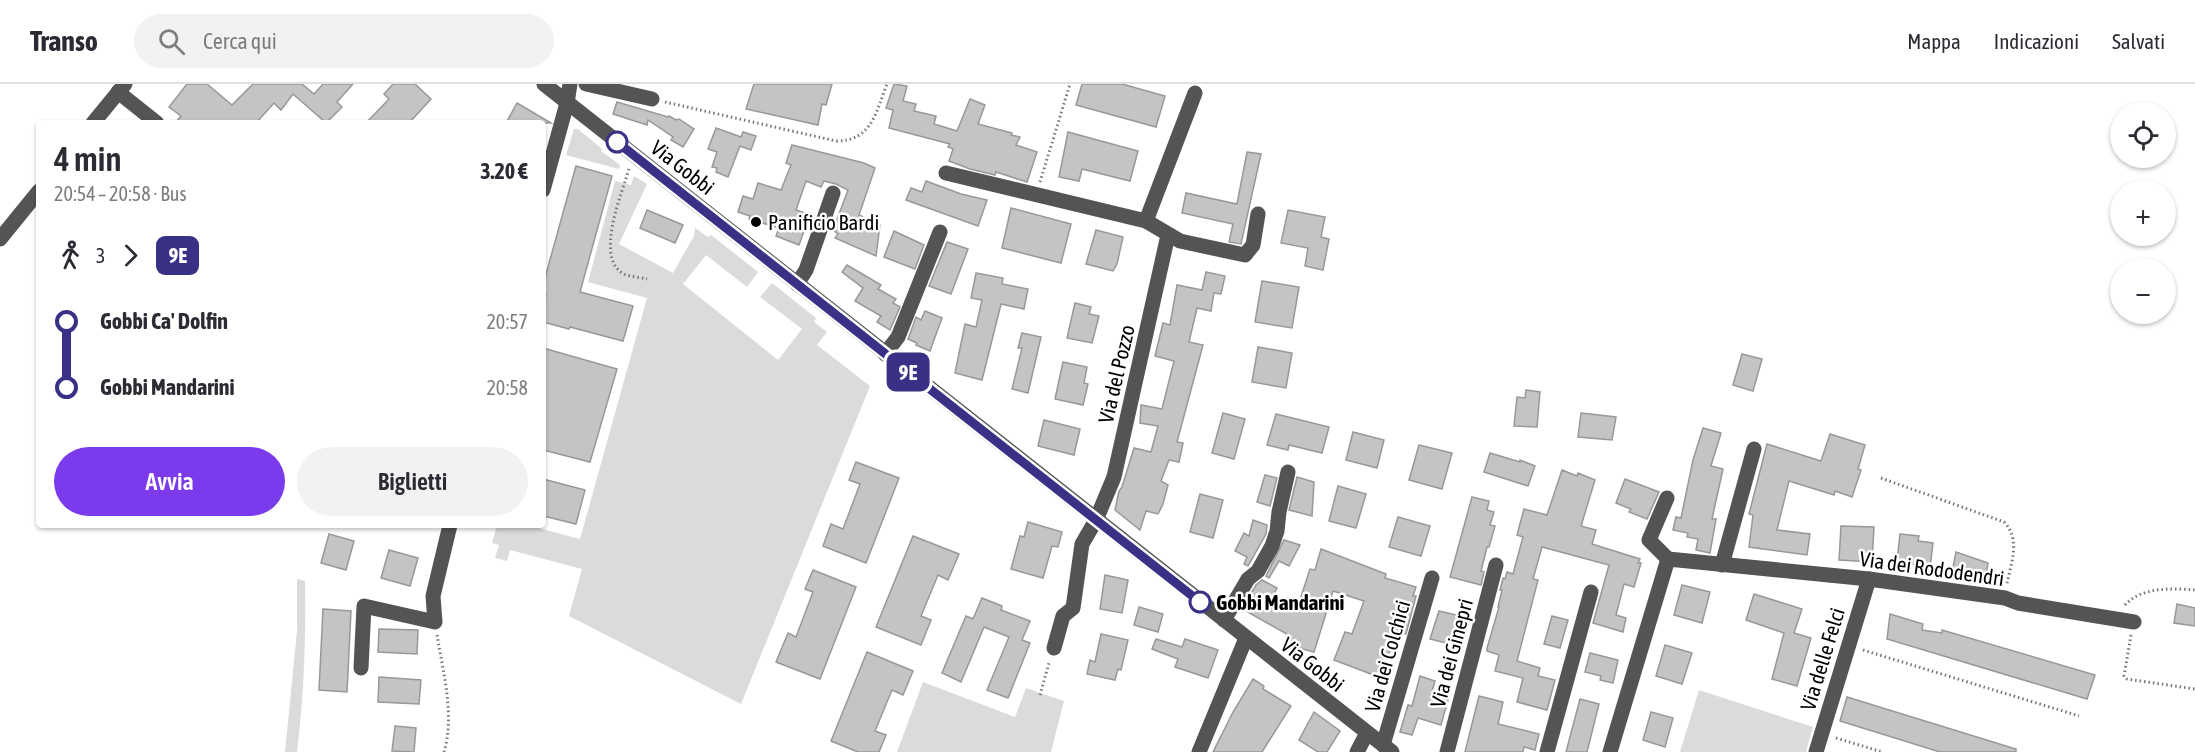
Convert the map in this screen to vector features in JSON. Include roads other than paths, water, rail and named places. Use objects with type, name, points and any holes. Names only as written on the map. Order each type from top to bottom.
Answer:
[{"type":"street","name":"Via Gobbi","points":[[544,84],[1387,749]]},
{"type":"street","points":[[546,178],[570,84]]},
{"type":"street","points":[[586,84],[652,99]]},
{"type":"street","points":[[95,120],[121,88],[154,120]]},
{"type":"street","points":[[1146,221],[1194,93]]},
{"type":"street","points":[[945,173],[1146,221],[1180,241],[1245,255],[1253,245],[1258,214]]},
{"type":"street","points":[[796,284],[806,270],[833,193]]},
{"type":"street","points":[[0,238],[36,195]]},
{"type":"street","points":[[885,354],[898,337],[940,232]]},
{"type":"street","name":"Via del Pozzo","points":[[1096,520],[1114,477],[1168,235]]},
{"type":"street","points":[[1722,564],[1754,448]]},
{"type":"street","points":[[1224,620],[1248,579],[1258,571],[1272,546],[1288,472]]},
{"type":"street","points":[[1610,752],[1668,559],[1649,540],[1667,498]]},
{"type":"street","points":[[1054,648],[1063,616],[1073,608],[1082,544],[1096,520]]},
{"type":"street","points":[[361,668],[364,606],[435,622],[433,596],[449,528]]},
{"type":"street","name":"Via dei Rododendri","points":[[1668,559],[1869,579],[2005,598],[2018,603],[2134,622]]},
{"type":"street","name":"Via dei Ginepri","points":[[1448,752],[1496,565]]},
{"type":"street","name":"Via dei Colchici","points":[[1387,749],[1432,578]]},
{"type":"street","name":"Via delle Felci","points":[[1816,752],[1869,579]]},
{"type":"street","points":[[1546,752],[1591,592]]},
{"type":"street","points":[[1199,752],[1246,638]]},
{"type":"street","points":[[1357,752],[1367,733]]},
{"type":"place","name":"Panificio Bardi","points":[[756,222]]},
{"type":"place","name":"Gobbi Mandarini","points":[[1200,602]]}]
